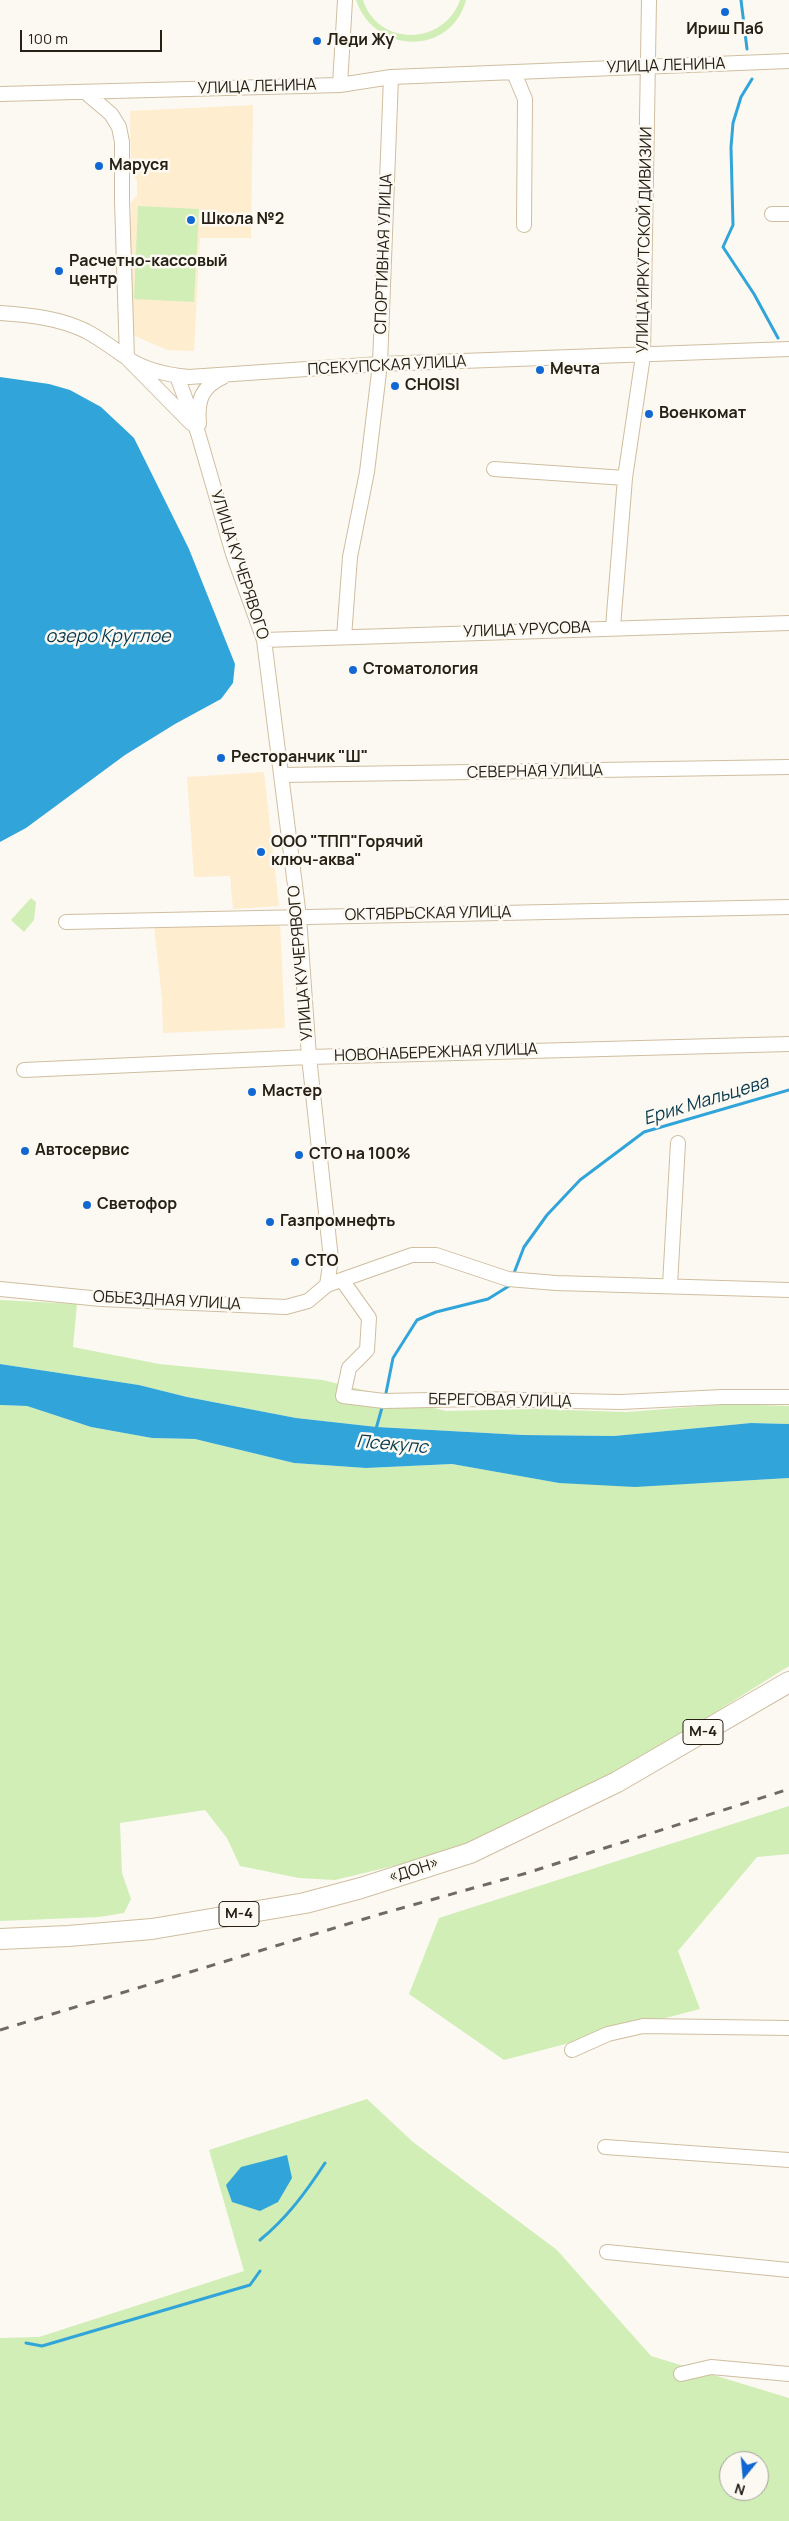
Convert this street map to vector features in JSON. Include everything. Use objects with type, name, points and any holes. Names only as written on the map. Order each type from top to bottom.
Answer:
[{"type":"highway","name":"«ДОН»","points":[[0,1939],[152,1929],[305,1903],[361,1888],[470,1853],[617,1782],[789,1682]]},
{"type":"street","points":[[340,85],[345,0]]},
{"type":"street","name":"УЛИЦА ИРКУТСКОЙ ДИВИЗИИ","points":[[613,627],[626,478],[644,356],[649,0]]},
{"type":"street","name":"УЛИЦА ЛЕНИНА","points":[[0,94],[340,85],[391,77],[789,61]]},
{"type":"street","points":[[514,72],[525,99],[524,225]]},
{"type":"street","name":"СПОРТИВНАЯ УЛИЦА","points":[[344,637],[350,557],[368,472],[380,364],[391,77]]},
{"type":"street","points":[[85,92],[111,114],[119,127],[122,142],[122,201],[128,358]]},
{"type":"street","points":[[772,214],[789,214]]},
{"type":"street","name":"ПСЕКУПСКАЯ УЛИЦА","points":[[0,314],[48,318],[77,327],[96,336],[128,358],[149,369],[177,376],[226,376],[380,364],[789,350]]},
{"type":"street","name":"УЛИЦА КУЧЕРЯВОГО","points":[[128,358],[195,427]]},
{"type":"street","name":"УЛИЦА КУЧЕРЯВОГО","points":[[177,376],[200,442],[233,554],[264,640],[299,916],[309,1057],[331,1259],[327,1285]]},
{"type":"street","name":"УЛИЦА КУЧЕРЯВОГО","points":[[200,442],[198,414],[200,398],[208,386],[226,376]]},
{"type":"street","points":[[494,470],[626,478]]},
{"type":"street","name":"УЛИЦА УРУСОВА","points":[[264,640],[613,627],[789,623]]},
{"type":"street","name":"СЕВЕРНАЯ УЛИЦА","points":[[281,775],[789,767]]},
{"type":"street","name":"ОКТЯБРЬСКАЯ УЛИЦА","points":[[66,922],[789,907]]},
{"type":"street","name":"НОВОНАБЕРЕЖНАЯ УЛИЦА","points":[[24,1070],[309,1057],[789,1044]]},
{"type":"street","points":[[670,1285],[678,1143]]},
{"type":"street","points":[[327,1285],[412,1255],[436,1254],[508,1279],[556,1283],[789,1290]]},
{"type":"street","name":"БЕРЕГОВАЯ УЛИЦА","points":[[342,1280],[369,1318],[367,1350],[349,1368],[343,1396],[384,1401],[477,1399],[621,1402],[722,1397],[789,1397]]},
{"type":"street","name":"ОБЪЕЗДНАЯ УЛИЦА","points":[[0,1289],[101,1299],[286,1306],[308,1301],[327,1285]]},
{"type":"street","points":[[572,2050],[608,2034],[643,2026],[789,2028]]},
{"type":"street","points":[[605,2147],[789,2160]]},
{"type":"street","points":[[607,2252],[789,2270]]},
{"type":"street","points":[[681,2374],[711,2367],[789,2374]]},
{"type":"shaded area","name":"Школа №2","points":[[253,105],[251,238],[200,238],[194,351],[167,350],[128,333],[131,202],[137,196],[137,180],[131,173],[130,111]]},
{"type":"shaded area","name":"ООО \"ТПП\"Горячий ключ-аква\"","points":[[264,772],[279,906],[233,909],[230,876],[194,877],[187,777]]},
{"type":"shaded area","points":[[280,922],[285,1028],[163,1033],[162,999],[154,926]]},
{"type":"green space","points":[[356,0],[363,0],[371,15],[382,26],[396,33],[411,35],[426,33],[440,26],[452,15],[460,0],[466,0],[458,19],[445,32],[429,39],[412,42],[395,39],[379,31],[365,18]]},
{"type":"green space","points":[[138,206],[199,209],[194,302],[134,299]]},
{"type":"green space","points":[[31,898],[36,902],[34,920],[24,932],[11,920]]},
{"type":"green space","points":[[0,1300],[77,1304],[73,1347],[159,1364],[323,1380],[446,1411],[535,1409],[627,1412],[729,1404],[789,1406],[789,1424],[751,1423],[614,1436],[523,1435],[377,1427],[296,1418],[187,1397],[139,1385],[0,1364]]},
{"type":"green space","points":[[0,1405],[27,1406],[91,1427],[152,1438],[195,1439],[294,1463],[366,1468],[452,1464],[559,1483],[703,1483],[789,1478],[789,1666],[636,1762],[461,1846],[418,1860],[335,1880],[299,1878],[240,1866],[227,1838],[205,1810],[120,1823],[122,1873],[131,1899],[124,1913],[99,1917],[0,1921]]},
{"type":"green space","points":[[789,1806],[789,1854],[757,1857],[678,1951],[700,2009],[504,2060],[409,1994],[439,1918]]},
{"type":"green space","points":[[367,2099],[413,2142],[557,2250],[651,2356],[789,2398],[789,2521],[0,2521],[0,2338],[39,2337],[244,2271],[209,2150]]},
{"type":"water","name":"озеро Круглое","points":[[0,377],[49,384],[70,390],[101,407],[134,438],[189,549],[235,664],[233,683],[221,699],[175,724],[125,755],[26,828],[0,842]]},
{"type":"water","name":"Псекупс","points":[[0,1364],[139,1385],[187,1397],[296,1418],[377,1427],[523,1435],[614,1436],[751,1423],[789,1424],[789,1478],[635,1487],[559,1483],[452,1464],[366,1468],[294,1463],[195,1439],[152,1438],[91,1427],[27,1406],[0,1405]]},
{"type":"water","points":[[287,2155],[292,2178],[278,2202],[260,2211],[232,2202],[226,2185],[241,2167]]},
{"type":"waterway","name":"Ерик Мальцева","points":[[741,0],[747,49]]},
{"type":"waterway","name":"Ерик Мальцева","points":[[752,79],[741,97],[733,123],[731,147],[733,225],[723,247],[754,294],[778,338]]},
{"type":"waterway","name":"Ерик Мальцева","points":[[514,1273],[524,1247],[547,1215],[580,1180],[644,1132],[789,1090]]},
{"type":"waterway","name":"Ерик Мальцева","points":[[385,1398],[393,1358],[417,1320],[436,1312],[488,1299],[509,1286]]},
{"type":"waterway","name":"Ерик Мальцева","points":[[376,1429],[383,1404]]},
{"type":"waterway","points":[[260,2240],[296,2204],[325,2163]]},
{"type":"waterway","points":[[26,2343],[42,2346],[250,2285],[260,2271]]},
{"type":"railway","points":[[0,2030],[377,1915],[527,1873],[789,1789]]},
{"type":"place","name":"Ириш Паб","points":[[725,12]]},
{"type":"place","name":"Леди Жу","points":[[317,41]]},
{"type":"place","name":"Маруся","points":[[99,166]]},
{"type":"place","name":"Школа №2","points":[[191,220]]},
{"type":"place","name":"Расчетно-кассовый центр","points":[[59,271]]},
{"type":"place","name":"Мечта","points":[[540,370]]},
{"type":"place","name":"CHOISI","points":[[395,386]]},
{"type":"place","name":"Военкомат","points":[[649,414]]},
{"type":"place","name":"Стоматология","points":[[353,670]]},
{"type":"place","name":"Ресторанчик \"Ш\"","points":[[221,758]]},
{"type":"place","name":"ООО \"ТПП\"Горячий ключ-аква\"","points":[[261,852]]},
{"type":"place","name":"Мастер","points":[[252,1092]]},
{"type":"place","name":"Автосервис","points":[[25,1151]]},
{"type":"place","name":"СТО на 100%","points":[[299,1155]]},
{"type":"place","name":"Светофор","points":[[87,1205]]},
{"type":"place","name":"Газпромнефть","points":[[270,1222]]},
{"type":"place","name":"СТО","points":[[295,1262]]}]
